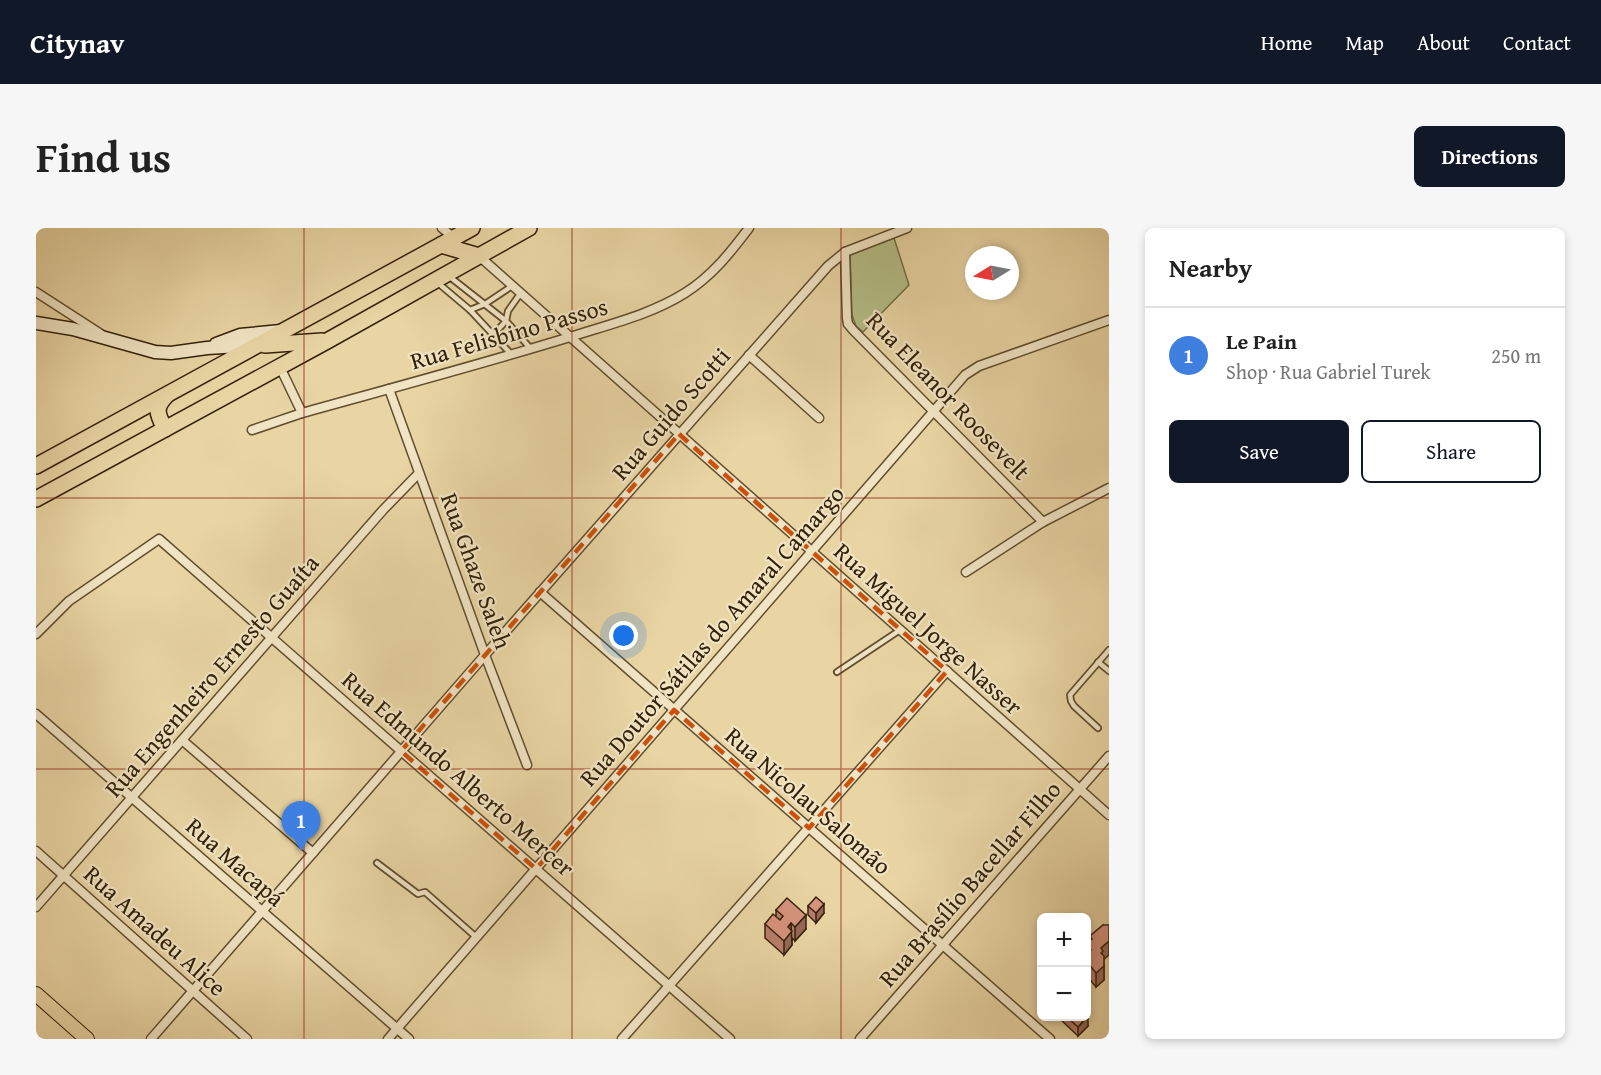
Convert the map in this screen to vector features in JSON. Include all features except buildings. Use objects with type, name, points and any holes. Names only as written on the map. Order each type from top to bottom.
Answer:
[{"type":"highway","points":[[36,466],[285,331],[446,237],[472,228]]},
{"type":"highway","points":[[36,499],[280,367],[529,228]]},
{"type":"highway","points":[[446,237],[478,256]]},
{"type":"highway","points":[[259,345],[327,341]]},
{"type":"highway","points":[[165,429],[159,419],[158,407],[167,395]]},
{"type":"main road","points":[[36,323],[73,328],[154,352],[171,353],[259,345]]},
{"type":"main road","points":[[207,348],[240,335],[285,331]]},
{"type":"main road","points":[[36,994],[87,1039]]},
{"type":"street","name":"Rua Felisbino Passos","points":[[252,430],[302,413],[512,355],[651,311],[686,293],[702,281],[716,269],[749,228]]},
{"type":"street","name":"Rua Guido Scotti","points":[[151,1039],[540,592],[828,266],[845,252],[907,228]]},
{"type":"street","name":"Rua Eleanor Roosevelt","points":[[845,252],[848,324],[1043,522]]},
{"type":"street","name":"Rua Miguel Jorge Nasser","points":[[478,256],[1109,815]]},
{"type":"street","points":[[36,292],[109,339]]},
{"type":"street","name":"Rua Doutor Sátilas do Amaral Camargo","points":[[388,1039],[965,375],[979,366],[1109,320]]},
{"type":"street","points":[[749,355],[819,418]]},
{"type":"street","points":[[280,367],[302,413]]},
{"type":"street","name":"Rua Ghaze Saleh","points":[[389,389],[527,765]]},
{"type":"street","name":"Rua Engenheiro Ernesto Guaíta","points":[[36,907],[383,510],[419,473]]},
{"type":"street","points":[[966,572],[1043,522],[1109,488]]},
{"type":"street","name":"Rua Edmundo Alberto Mercer","points":[[36,634],[54,615],[84,590],[159,539],[730,1039]]},
{"type":"street","name":"Rua Nicolau Salomão","points":[[540,592],[1050,1039]]},
{"type":"street","points":[[622,1039],[947,671]]},
{"type":"street","name":"Rua Macapá","points":[[36,714],[409,1039]]},
{"type":"street","points":[[182,740],[313,853]]},
{"type":"street","name":"Rua Brasílio Bacellar Filho","points":[[860,1039],[1109,756]]},
{"type":"street","name":"Rua Amadeu Alice","points":[[36,851],[248,1039]]},
{"type":"lane","points":[[441,278],[485,304],[506,321],[531,349]]},
{"type":"lane","points":[[441,278],[512,355]]},
{"type":"lane","points":[[470,310],[485,304],[512,286]]},
{"type":"lane","points":[[493,335],[506,321],[508,311],[520,294]]},
{"type":"lane","points":[[837,672],[900,630]]},
{"type":"lane","points":[[1098,728],[1074,706],[1070,695],[1109,650]]},
{"type":"lane","points":[[1098,662],[1109,671]]},
{"type":"lane","points":[[377,863],[418,894],[425,892],[476,938]]},
{"type":"highlighted area","points":[[679,434],[947,671],[809,828],[674,710],[536,869],[401,751]]},
{"type":"green space","points":[[894,238],[909,285],[863,332],[856,326],[852,315],[850,255]]},
{"type":"place","name":"Le Pain","points":[[301,851]]}]
